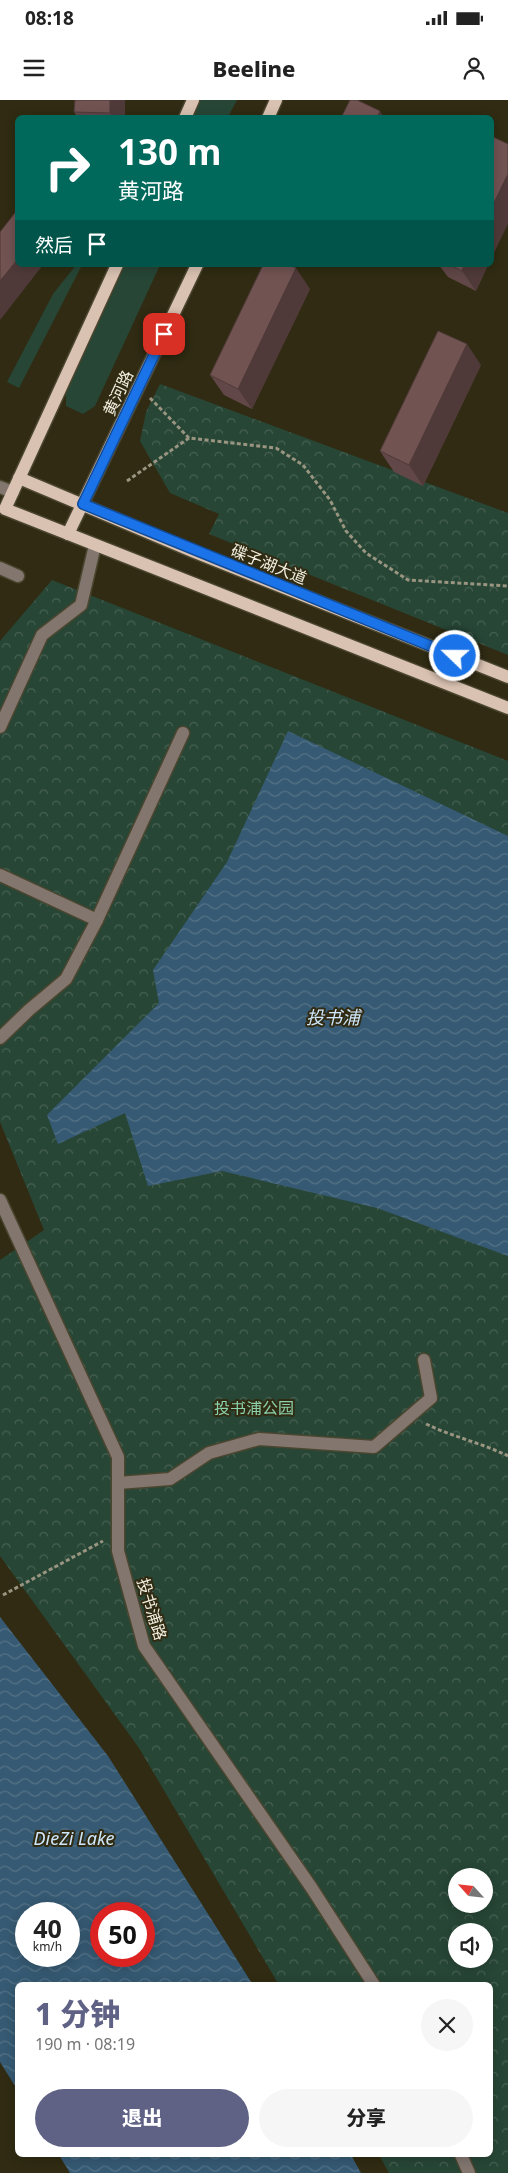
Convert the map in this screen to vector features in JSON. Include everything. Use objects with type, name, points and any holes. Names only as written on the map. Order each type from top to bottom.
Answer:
[{"type":"main road","points":[[186,115],[193,100]]},
{"type":"main road","points":[[269,115],[276,100]]},
{"type":"main road","points":[[116,267],[5,509],[508,708]]},
{"type":"main road","name":"黄河路","points":[[68,534],[196,267]]},
{"type":"main road","name":"碟子湖大道","points":[[20,478],[192,551],[508,677]]},
{"type":"street","points":[[0,487],[13,492]]},
{"type":"street","points":[[0,727],[42,636],[81,605],[95,545]]},
{"type":"street","points":[[0,568],[18,576]]},
{"type":"street","points":[[0,1038],[28,1010],[66,979],[96,920],[183,732]]},
{"type":"street","points":[[0,876],[96,920]]},
{"type":"street","name":"投书浦路","points":[[0,1200],[118,1457],[118,1551],[144,1646],[312,1887],[372,1982]]},
{"type":"street","points":[[118,1483],[170,1479],[208,1453],[259,1439],[374,1447],[432,1398],[424,1360]]},
{"type":"street","points":[[461,2157],[469,2173]]},
{"type":"path","points":[[139,387],[189,438],[276,448],[304,465],[330,500],[346,530],[366,553],[408,580],[508,586]]},
{"type":"path","points":[[127,481],[189,438]]},
{"type":"path","points":[[410,1416],[446,1434],[487,1446],[508,1456]]},
{"type":"path","points":[[3,1595],[118,1533]]},
{"type":"green space","points":[[201,100],[237,100],[229,115],[194,115]]},
{"type":"green space","points":[[74,267],[81,267],[19,388],[7,382],[53,294]]},
{"type":"green space","points":[[124,267],[159,267],[95,406],[83,414],[66,406],[66,393]]},
{"type":"green space","points":[[160,384],[508,513],[508,655],[209,534],[219,514],[170,493],[140,441],[146,412]]},
{"type":"green space","name":"投书浦公园","points":[[52,580],[508,761],[508,2173],[389,2173],[380,2157],[493,2157],[493,1982],[277,1982],[139,1748],[0,1556],[0,1260],[44,1230],[0,1122],[0,641]]},
{"type":"water","name":"投书浦","points":[[288,731],[508,836],[508,1256],[377,1208],[222,1171],[148,1186],[125,1113],[58,1144],[47,1115],[159,1003],[153,970],[227,862]]},
{"type":"water","name":"DieZi Lake","points":[[0,1617],[108,1756],[251,1982],[15,1982],[15,2086],[0,2062]]},
{"type":"water","points":[[60,2157],[352,2157],[361,2173],[70,2173]]},
{"type":"building","points":[[75,100],[110,100],[110,113],[74,112]]},
{"type":"building","points":[[350,100],[357,100],[380,111],[378,115],[342,115]]},
{"type":"building","points":[[494,137],[508,144],[508,174],[494,203]]},
{"type":"building","points":[[15,213],[15,263],[0,281],[0,232]]},
{"type":"building","points":[[262,267],[296,268],[238,389],[210,375]]},
{"type":"building","points":[[454,267],[463,267],[462,271]]},
{"type":"building","points":[[438,331],[467,344],[409,465],[380,451]]},
{"type":"route","points":[[164,334],[83,504],[192,551],[455,656]]}]
